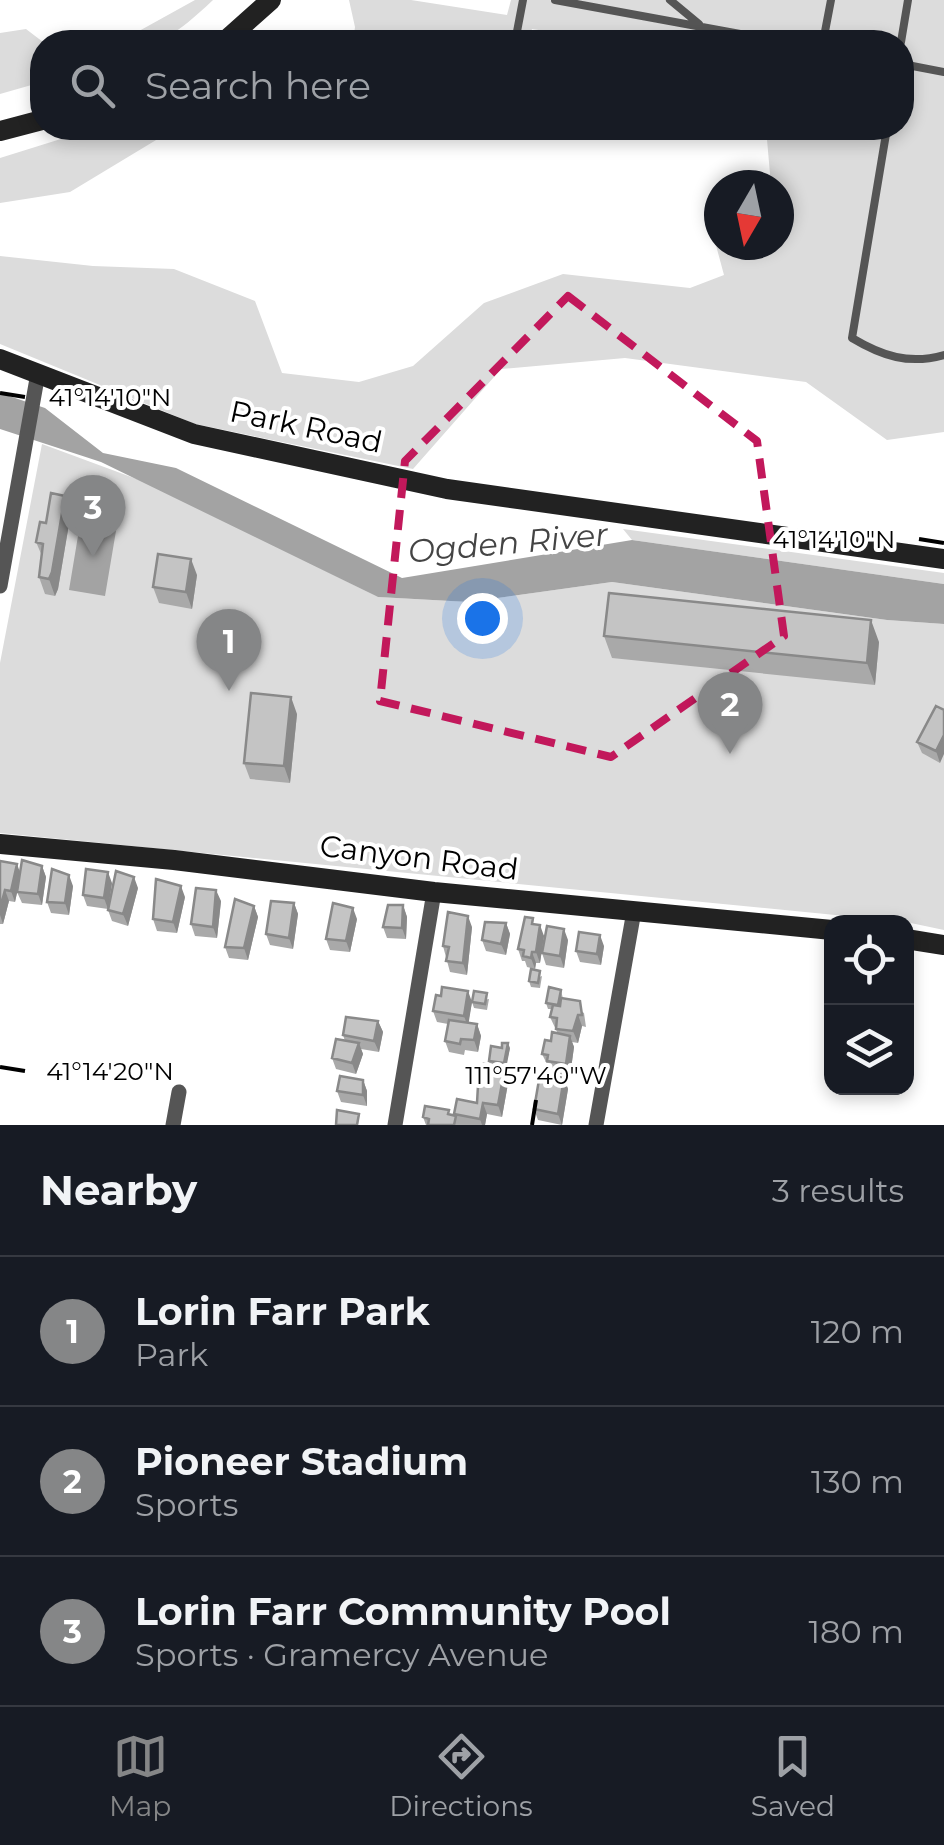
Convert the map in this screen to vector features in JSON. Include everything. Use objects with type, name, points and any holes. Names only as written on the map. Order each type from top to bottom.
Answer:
[{"type":"street","points":[[237,30],[270,0]]},
{"type":"street","points":[[0,131],[30,123]]},
{"type":"street","name":"Park Road","points":[[0,359],[194,434],[447,489],[944,558]]},
{"type":"street","points":[[0,586],[38,374]]},
{"type":"street","points":[[0,477],[18,485]]},
{"type":"street","name":"Canyon Road","points":[[0,844],[174,860],[434,892],[824,929]]},
{"type":"street","points":[[395,1125],[434,892]]},
{"type":"street","points":[[600,1124],[634,911]]},
{"type":"street","points":[[914,940],[944,945]]},
{"type":"street","points":[[173,1125],[178,1092]]},
{"type":"lane","points":[[517,30],[523,0]]},
{"type":"lane","points":[[555,0],[718,30]]},
{"type":"lane","points":[[670,0],[702,27]]},
{"type":"lane","points":[[825,30],[831,0]]},
{"type":"lane","points":[[903,30],[908,0]]},
{"type":"lane","points":[[914,66],[944,72]]},
{"type":"lane","points":[[885,140],[852,338],[879,355],[926,360],[944,354]]},
{"type":"highlighted area","points":[[568,296],[757,441],[784,636],[611,757],[380,701],[405,461]]},
{"type":"shaded area","points":[[195,0],[213,0],[178,30],[141,30]]},
{"type":"shaded area","points":[[349,0],[411,0],[507,15],[511,0],[944,0],[944,432],[887,440],[806,382],[625,358],[501,369],[413,469],[195,424],[0,344],[0,256],[93,266],[174,269],[255,301],[282,373],[359,382],[413,366],[484,303],[563,274],[690,288],[724,275],[720,260],[794,260],[794,170],[770,170],[767,140],[914,140],[914,30],[355,30]]},
{"type":"shaded area","points":[[26,29],[30,32],[30,85],[0,94],[0,33]]},
{"type":"shaded area","points":[[58,140],[156,140],[70,192],[0,203],[0,158]]},
{"type":"shaded area","name":"Ogden River","points":[[0,393],[45,408],[103,453],[176,468],[402,578],[632,540],[944,584],[944,624],[887,620],[612,582],[469,602],[378,597],[101,462],[0,429]]},
{"type":"shaded area","points":[[42,444],[161,488],[378,597],[469,602],[612,582],[887,620],[944,624],[944,930],[914,924],[914,915],[835,915],[0,833],[0,663]]},
{"type":"shaded area","points":[[81,518],[117,525],[105,596],[69,590]]},
{"type":"shaded area","points":[[623,529],[944,573],[944,584],[632,540]]},
{"type":"building","points":[[51,493],[65,496],[49,579],[39,577],[43,544],[36,542],[40,522],[46,523]]},
{"type":"building","points":[[158,554],[191,559],[186,592],[153,587]]},
{"type":"building","points":[[609,593],[871,620],[867,663],[604,636]]},
{"type":"building","points":[[251,693],[291,697],[284,766],[244,763]]},
{"type":"building","points":[[936,706],[944,710],[944,735],[936,751],[917,742]]},
{"type":"building","points":[[22,860],[42,866],[38,894],[17,892]]},
{"type":"building","points":[[0,861],[17,864],[11,891],[5,890],[0,909]]},
{"type":"building","points":[[52,869],[69,875],[65,903],[47,902]]},
{"type":"building","points":[[86,869],[108,872],[104,898],[83,895]]},
{"type":"building","points":[[116,871],[134,877],[123,914],[108,910]]},
{"type":"building","points":[[156,879],[181,886],[173,922],[153,919]]},
{"type":"building","points":[[196,888],[216,890],[213,927],[191,924]]},
{"type":"building","points":[[235,899],[254,906],[244,948],[225,947]]},
{"type":"building","points":[[271,901],[294,903],[289,938],[266,934]]},
{"type":"building","points":[[333,903],[353,908],[346,941],[326,939]]},
{"type":"building","points":[[388,905],[403,905],[402,928],[383,927]]},
{"type":"building","points":[[448,912],[468,916],[463,963],[446,961],[449,947],[443,946]]},
{"type":"building","points":[[525,917],[540,925],[536,952],[532,952],[531,958],[518,949]]},
{"type":"building","points":[[485,922],[506,923],[501,944],[482,940]]},
{"type":"building","points":[[547,926],[564,929],[560,956],[542,953]]},
{"type":"building","points":[[579,932],[600,935],[597,954],[576,951]]},
{"type":"building","points":[[531,969],[540,971],[538,983],[529,981]]},
{"type":"building","points":[[442,987],[468,991],[464,1016],[433,1011]]},
{"type":"building","points":[[549,987],[561,990],[558,1005],[546,1003]]},
{"type":"building","points":[[474,991],[487,993],[485,1004],[472,1002]]},
{"type":"building","points":[[561,998],[580,1001],[582,1015],[578,1015],[573,1031],[556,1029],[557,1018],[550,1017],[553,1005],[560,1006]]},
{"type":"building","points":[[346,1017],[378,1021],[374,1041],[343,1035]]},
{"type":"building","points":[[449,1020],[477,1024],[474,1040],[461,1039],[460,1044],[445,1041]]},
{"type":"building","points":[[552,1032],[570,1036],[566,1064],[547,1061],[548,1055],[542,1054],[545,1040],[551,1041]]},
{"type":"building","points":[[336,1039],[359,1043],[352,1063],[332,1058]]},
{"type":"building","points":[[502,1043],[508,1043],[504,1063],[489,1061],[491,1046],[502,1048]]},
{"type":"building","points":[[484,1064],[505,1067],[498,1105],[483,1103],[480,1119],[454,1114],[457,1099],[477,1103],[479,1068],[484,1068]]},
{"type":"building","points":[[540,1074],[564,1078],[558,1114],[534,1109]]},
{"type":"building","points":[[340,1076],[363,1080],[363,1095],[337,1091]]},
{"type":"building","points":[[425,1106],[449,1110],[448,1114],[456,1116],[454,1125],[428,1125],[429,1119],[423,1117]]},
{"type":"building","points":[[337,1110],[359,1114],[357,1125],[336,1125]]},
{"type":"place","name":"Lorin Farr Community Pool","points":[[93,557]]},
{"type":"place","name":"Lorin Farr Park","points":[[229,691]]},
{"type":"place","name":"Pioneer Stadium","points":[[730,754]]}]
